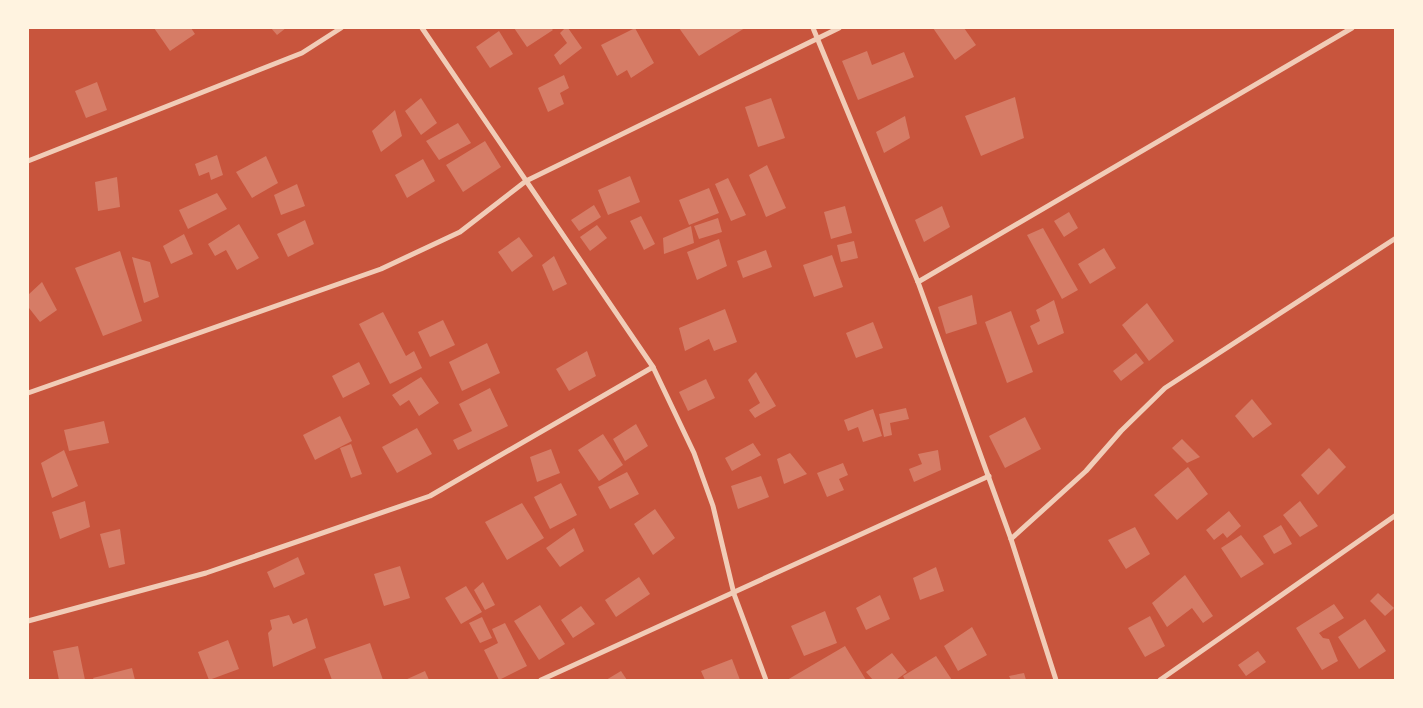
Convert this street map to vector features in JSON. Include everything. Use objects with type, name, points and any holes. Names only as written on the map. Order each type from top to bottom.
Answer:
[{"type":"street","points":[[28,161],[302,53],[341,28]]},
{"type":"street","points":[[422,28],[653,367],[694,453],[712,506],[734,594],[766,680]]},
{"type":"street","points":[[813,28],[918,282],[1011,539],[1056,680]]},
{"type":"street","points":[[28,393],[381,269],[460,232],[526,181],[839,28]]},
{"type":"street","points":[[918,282],[1352,28]]},
{"type":"street","points":[[1011,539],[1086,471],[1121,431],[1165,388],[1396,238]]},
{"type":"street","points":[[28,621],[206,573],[430,496],[653,367]]},
{"type":"street","points":[[541,680],[734,594],[989,476]]},
{"type":"street","points":[[1160,680],[1396,515]]},
{"type":"building","points":[[154,28],[191,28],[195,34],[170,51]]},
{"type":"building","points":[[271,28],[286,28],[277,35]]},
{"type":"building","points":[[514,28],[551,28],[553,30],[527,47]]},
{"type":"building","points":[[565,28],[568,28],[582,48],[560,65],[554,55],[567,43],[560,33]]},
{"type":"building","points":[[635,28],[654,63],[631,78],[627,70],[617,76],[601,45]]},
{"type":"building","points":[[679,28],[745,28],[699,56]]},
{"type":"building","points":[[933,28],[964,28],[976,45],[955,60]]},
{"type":"building","points":[[499,31],[513,54],[490,68],[476,47]]},
{"type":"building","points":[[867,51],[872,65],[904,52],[914,77],[858,100],[842,61]]},
{"type":"building","points":[[564,75],[569,88],[560,93],[564,104],[548,112],[538,88]]},
{"type":"building","points":[[97,82],[107,110],[86,118],[75,91]]},
{"type":"building","points":[[1015,97],[1024,138],[981,156],[965,116]]},
{"type":"building","points":[[421,98],[437,123],[421,135],[405,111]]},
{"type":"building","points":[[771,98],[785,138],[758,147],[745,107]]},
{"type":"building","points":[[395,110],[402,136],[381,152],[372,131]]},
{"type":"building","points":[[905,116],[910,138],[884,153],[876,132]]},
{"type":"building","points":[[458,123],[471,143],[439,160],[426,141]]},
{"type":"building","points":[[485,141],[501,167],[463,192],[446,165]]},
{"type":"building","points":[[217,155],[223,175],[211,180],[209,172],[199,176],[195,164]]},
{"type":"building","points":[[266,156],[278,183],[252,198],[236,172]]},
{"type":"building","points":[[423,159],[435,181],[407,198],[395,175]]},
{"type":"building","points":[[767,165],[786,208],[766,217],[749,175]]},
{"type":"building","points":[[630,176],[640,202],[608,215],[598,190]]},
{"type":"building","points":[[117,177],[120,207],[98,211],[95,182]]},
{"type":"building","points":[[728,178],[746,215],[731,221],[715,184]]},
{"type":"building","points":[[297,184],[305,206],[281,215],[274,195]]},
{"type":"building","points":[[709,188],[719,213],[689,225],[679,200]]},
{"type":"building","points":[[217,193],[227,209],[188,229],[179,210]]},
{"type":"building","points":[[594,205],[601,217],[579,231],[571,220]]},
{"type":"building","points":[[845,206],[852,233],[831,239],[824,212]]},
{"type":"building","points":[[942,206],[950,227],[924,242],[915,220]]},
{"type":"building","points":[[1069,212],[1078,228],[1064,237],[1054,221]]},
{"type":"building","points":[[641,216],[655,244],[644,250],[630,221]]},
{"type":"building","points":[[718,218],[722,232],[699,239],[694,226]]},
{"type":"building","points":[[305,220],[314,244],[288,257],[277,234]]},
{"type":"building","points":[[239,224],[259,258],[237,270],[226,250],[215,256],[208,244]]},
{"type":"building","points":[[597,225],[607,238],[590,251],[580,237]]},
{"type":"building","points":[[691,226],[694,243],[664,254],[663,238]]},
{"type":"building","points":[[1043,228],[1078,290],[1062,299],[1027,235]]},
{"type":"building","points":[[184,234],[193,254],[171,264],[163,246]]},
{"type":"building","points":[[519,237],[533,256],[512,272],[498,252]]},
{"type":"building","points":[[719,239],[727,266],[697,280],[687,252]]},
{"type":"building","points":[[854,241],[858,258],[841,262],[837,245]]},
{"type":"building","points":[[1104,248],[1116,268],[1090,284],[1078,264]]},
{"type":"building","points":[[766,250],[772,267],[743,278],[737,261]]},
{"type":"building","points":[[120,251],[142,321],[103,336],[75,268]]},
{"type":"building","points":[[832,255],[843,287],[814,297],[803,265]]},
{"type":"building","points":[[554,256],[567,284],[553,291],[542,265]]},
{"type":"building","points":[[132,257],[150,262],[159,297],[144,303]]},
{"type":"building","points":[[42,282],[57,310],[40,322],[29,308],[28,295]]},
{"type":"building","points":[[972,295],[977,324],[946,334],[938,307]]},
{"type":"building","points":[[1054,300],[1064,333],[1038,345],[1030,326],[1040,321],[1036,310]]},
{"type":"building","points":[[1147,303],[1174,341],[1149,361],[1122,325]]},
{"type":"building","points":[[725,309],[737,342],[714,351],[709,339],[685,351],[679,328]]},
{"type":"building","points":[[1011,311],[1033,372],[1007,383],[985,322]]},
{"type":"building","points":[[383,312],[406,356],[414,351],[422,368],[390,384],[359,324]]},
{"type":"building","points":[[443,320],[455,345],[430,357],[418,332]]},
{"type":"building","points":[[873,322],[883,348],[856,358],[846,333]]},
{"type":"building","points":[[487,343],[500,373],[462,391],[449,362]]},
{"type":"building","points":[[587,351],[596,376],[569,391],[556,369]]},
{"type":"building","points":[[1136,353],[1144,363],[1121,381],[1113,371]]},
{"type":"building","points":[[359,362],[370,384],[343,398],[332,376]]},
{"type":"building","points":[[756,372],[776,406],[755,418],[749,410],[760,403],[748,380]]},
{"type":"building","points":[[421,377],[439,403],[419,416],[409,400],[400,406],[392,395]]},
{"type":"building","points":[[706,379],[715,398],[688,411],[679,392]]},
{"type":"building","points":[[490,388],[508,426],[458,450],[453,440],[472,431],[459,404]]},
{"type":"building","points":[[1252,399],[1272,424],[1253,438],[1235,416]]},
{"type":"building","points":[[906,408],[909,419],[890,423],[892,435],[884,437],[879,414]]},
{"type":"building","points":[[873,409],[882,436],[863,442],[858,427],[848,431],[844,420]]},
{"type":"building","points":[[340,416],[352,441],[315,460],[303,435]]},
{"type":"building","points":[[1025,417],[1041,449],[1005,468],[989,436]]},
{"type":"building","points":[[104,421],[109,443],[69,451],[64,430]]},
{"type":"building","points":[[636,424],[648,446],[625,461],[613,439]]},
{"type":"building","points":[[417,428],[432,454],[397,473],[382,447]]},
{"type":"building","points":[[603,434],[623,465],[599,481],[578,450]]},
{"type":"building","points":[[1182,439],[1200,457],[1187,463],[1172,448]]},
{"type":"building","points":[[753,443],[761,455],[732,471],[725,458]]},
{"type":"building","points":[[351,444],[362,474],[351,478],[340,448]]},
{"type":"building","points":[[1329,448],[1346,467],[1318,495],[1301,475]]},
{"type":"building","points":[[551,449],[560,473],[537,482],[530,457]]},
{"type":"building","points":[[64,450],[78,486],[52,498],[41,463]]},
{"type":"building","points":[[938,450],[941,470],[914,482],[909,469],[922,464],[918,454]]},
{"type":"building","points":[[790,453],[807,474],[784,484],[777,459]]},
{"type":"building","points":[[843,463],[848,475],[839,479],[844,490],[827,497],[817,473]]},
{"type":"building","points":[[1188,467],[1208,494],[1177,520],[1154,495]]},
{"type":"building","points":[[627,472],[639,494],[610,509],[598,487]]},
{"type":"building","points":[[761,476],[769,497],[738,509],[731,486]]},
{"type":"building","points":[[561,483],[577,515],[550,529],[534,497]]},
{"type":"building","points":[[85,501],[90,527],[60,539],[52,512]]},
{"type":"building","points":[[1300,501],[1318,526],[1300,537],[1283,515]]},
{"type":"building","points":[[522,503],[544,538],[507,560],[485,522]]},
{"type":"building","points":[[655,509],[675,538],[653,555],[634,524]]},
{"type":"building","points":[[1229,511],[1241,526],[1227,538],[1223,533],[1214,540],[1206,530]]},
{"type":"building","points":[[1281,525],[1292,544],[1274,554],[1263,536]]},
{"type":"building","points":[[1135,527],[1150,554],[1126,569],[1108,540]]},
{"type":"building","points":[[574,528],[584,551],[560,567],[546,548]]},
{"type":"building","points":[[120,529],[125,564],[109,568],[100,534]]},
{"type":"building","points":[[1241,535],[1264,564],[1241,578],[1221,548]]},
{"type":"building","points":[[298,557],[305,574],[274,588],[267,572]]},
{"type":"building","points":[[400,566],[410,598],[384,606],[374,574]]},
{"type":"building","points":[[936,567],[944,591],[920,600],[913,578]]},
{"type":"building","points":[[1185,575],[1213,616],[1203,623],[1192,608],[1167,627],[1152,603]]},
{"type":"building","points":[[639,577],[650,594],[616,617],[605,600]]},
{"type":"building","points":[[483,582],[495,605],[485,610],[474,590]]},
{"type":"building","points":[[466,586],[482,612],[461,624],[445,598]]},
{"type":"building","points":[[1378,593],[1394,608],[1385,616],[1370,601]]},
{"type":"building","points":[[880,595],[890,619],[866,630],[856,608]]},
{"type":"building","points":[[1334,604],[1344,618],[1319,633],[1323,638],[1329,639],[1338,661],[1322,670],[1296,628]]},
{"type":"building","points":[[540,605],[565,644],[539,660],[514,621]]},
{"type":"building","points":[[581,606],[595,624],[573,638],[561,620]]},
{"type":"building","points":[[825,611],[837,643],[804,656],[791,626]]},
{"type":"building","points":[[289,615],[293,624],[307,618],[316,648],[273,667],[268,633],[272,629],[270,620]]},
{"type":"building","points":[[1150,616],[1165,646],[1145,657],[1128,628]]},
{"type":"building","points":[[482,617],[492,638],[480,643],[469,623]]},
{"type":"building","points":[[1365,619],[1386,651],[1359,669],[1338,637]]},
{"type":"building","points":[[505,623],[527,666],[499,680],[484,650],[498,643],[492,629]]},
{"type":"building","points":[[972,627],[987,655],[958,671],[944,646]]},
{"type":"building","points":[[228,640],[239,669],[209,680],[198,652]]},
{"type":"building","points":[[370,643],[383,680],[332,680],[324,659]]},
{"type":"building","points":[[78,646],[85,680],[59,680],[53,651]]},
{"type":"building","points":[[845,646],[866,680],[787,680]]},
{"type":"building","points":[[1258,651],[1266,662],[1246,676],[1238,665]]},
{"type":"building","points":[[892,653],[907,672],[896,680],[873,680],[866,672]]},
{"type":"building","points":[[936,656],[952,680],[905,680],[903,676]]},
{"type":"building","points":[[732,659],[740,680],[705,680],[701,671]]},
{"type":"building","points":[[132,668],[135,680],[94,680],[93,678]]},
{"type":"building","points":[[425,671],[429,680],[405,680]]},
{"type":"building","points":[[621,671],[627,680],[606,680]]},
{"type":"building","points":[[1024,673],[1026,680],[1011,680],[1009,676]]}]
